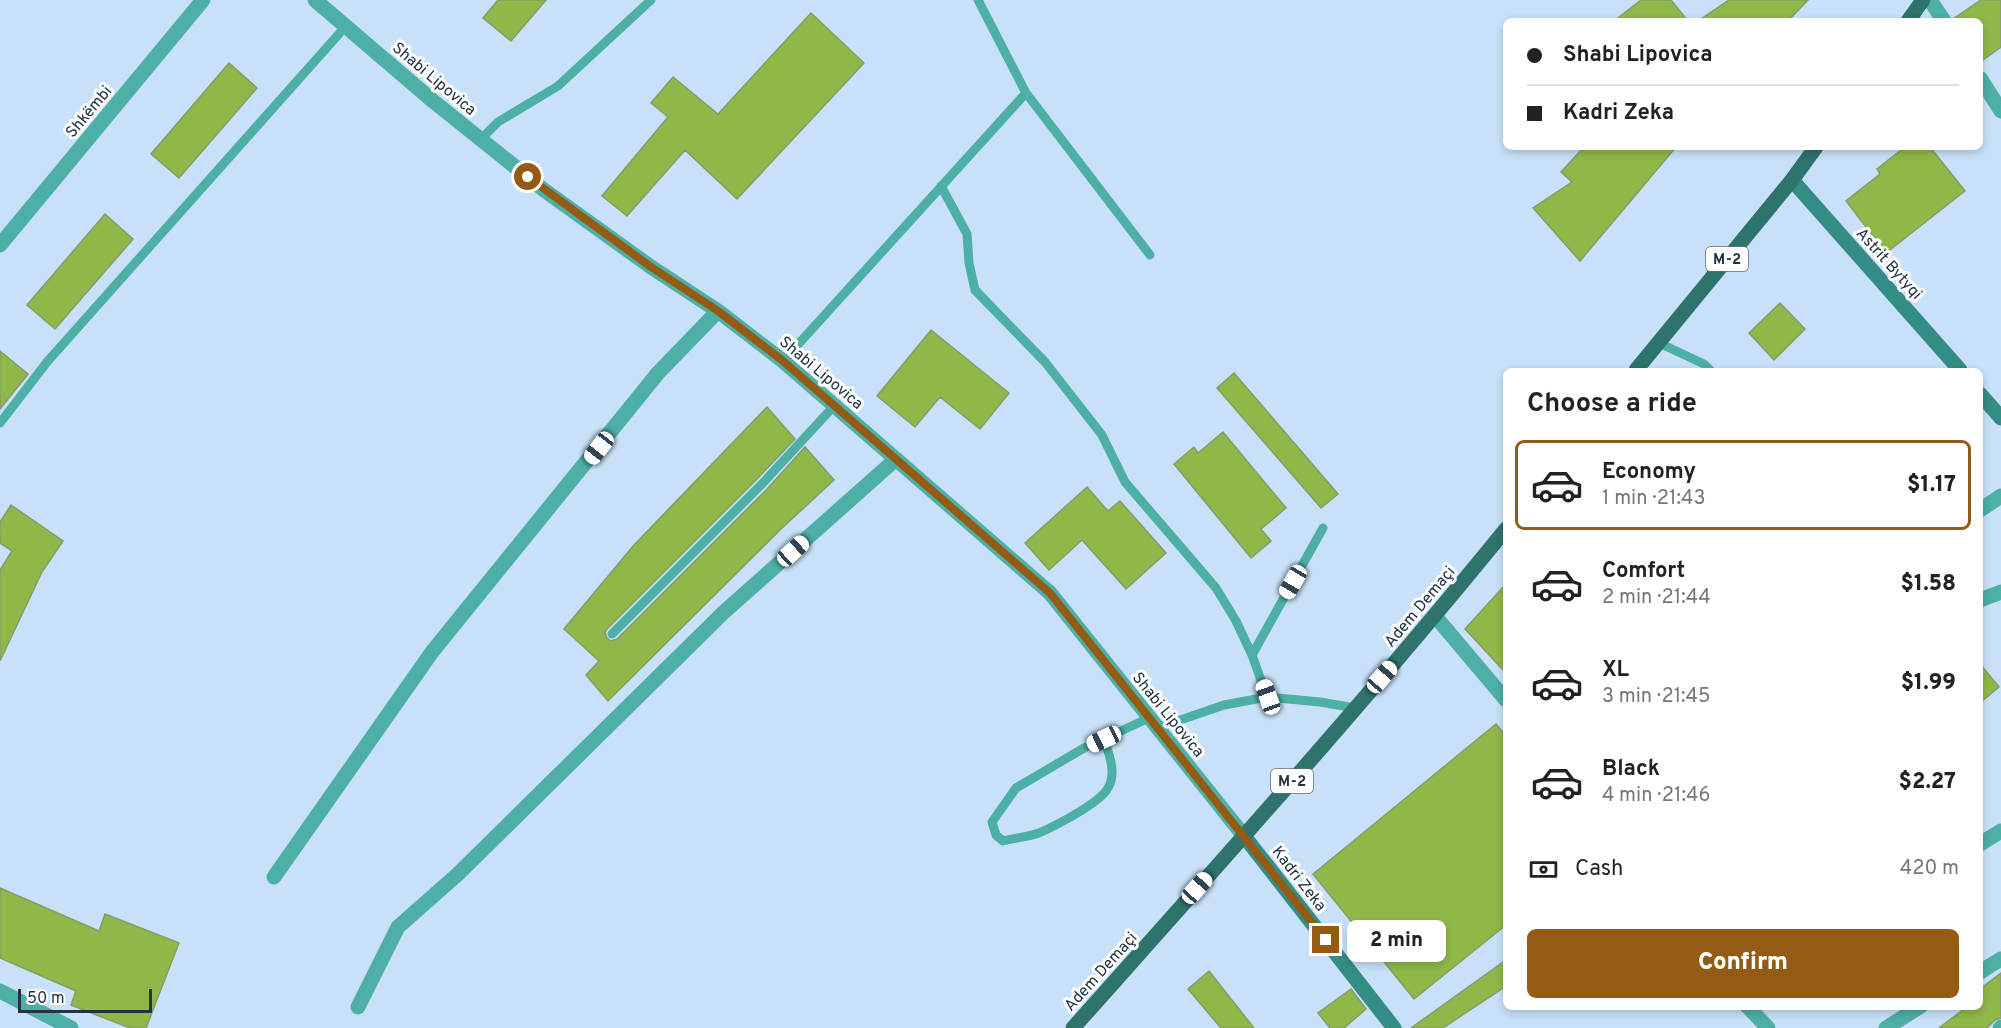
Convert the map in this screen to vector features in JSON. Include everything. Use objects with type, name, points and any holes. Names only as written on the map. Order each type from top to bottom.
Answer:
[{"type":"main road","points":[[1910,18],[1923,0]]},
{"type":"main road","name":"M-2","points":[[1638,368],[1792,180],[1814,150]]},
{"type":"main road","name":"Adem Demaçi","points":[[1073,1028],[1244,836],[1435,616],[1503,534]]},
{"type":"street","name":"Shkëmbi","points":[[0,245],[203,0]]},
{"type":"street","name":"Shabi Lipovica","points":[[315,0],[433,101],[554,197],[651,267],[718,311],[783,361],[1050,593],[1244,836]]},
{"type":"street","points":[[1930,0],[1942,18]]},
{"type":"street","points":[[1983,83],[2001,111]]},
{"type":"street","name":"Astrit Bytyqi","points":[[1792,180],[1958,368]]},
{"type":"street","points":[[273,877],[432,651],[658,373],[718,311]]},
{"type":"street","points":[[1983,397],[2001,418]]},
{"type":"street","points":[[358,1007],[398,927],[466,866],[724,612],[896,459]]},
{"type":"street","points":[[1983,508],[2001,496]]},
{"type":"street","points":[[1983,599],[2001,592]]},
{"type":"street","points":[[1435,616],[1503,696]]},
{"type":"street","points":[[1983,842],[2001,831]]},
{"type":"street","name":"Kadri Zeka","points":[[1244,836],[1394,1028]]},
{"type":"street","points":[[1983,970],[2001,959]]},
{"type":"street","points":[[0,991],[71,1028]]},
{"type":"street","points":[[1751,1010],[1768,1028]]},
{"type":"street","points":[[1886,1028],[1915,1010]]},
{"type":"lane","points":[[481,139],[498,122],[558,86],[651,0]]},
{"type":"lane","points":[[978,0],[1026,93],[1150,255]]},
{"type":"lane","points":[[0,423],[47,362],[346,26]]},
{"type":"lane","points":[[783,361],[1026,93]]},
{"type":"lane","points":[[941,186],[967,234],[969,262],[975,290],[1045,362],[1102,435],[1125,482],[1216,588],[1236,621],[1268,697]]},
{"type":"lane","points":[[1659,343],[1708,368]]},
{"type":"lane","points":[[612,634],[762,484],[834,405]]},
{"type":"lane","points":[[1252,655],[1323,528]]},
{"type":"lane","points":[[1104,739],[1110,757],[1112,774],[1108,788],[1095,802],[1037,834],[1003,841],[996,835],[992,822],[1016,788],[1084,748],[1104,739],[1153,723],[1224,705],[1268,697],[1355,708]]},
{"type":"building","points":[[498,0],[546,0],[511,41],[483,18]]},
{"type":"building","points":[[1641,0],[1671,0],[1686,18],[1618,18]]},
{"type":"building","points":[[1729,0],[1808,0],[1791,18],[1702,18]]},
{"type":"building","points":[[1981,0],[2001,0],[2001,47],[1983,60],[1983,18],[1954,18]]},
{"type":"building","points":[[811,13],[864,63],[737,199],[685,150],[627,216],[602,196],[668,117],[651,103],[673,77],[718,114]]},
{"type":"building","points":[[229,63],[257,88],[179,178],[151,154]]},
{"type":"building","points":[[1581,150],[1673,150],[1580,261],[1533,208],[1572,182],[1561,172]]},
{"type":"building","points":[[1901,150],[1932,150],[1965,191],[1886,253],[1846,201],[1880,174],[1877,169]]},
{"type":"building","points":[[105,214],[133,239],[55,329],[27,305]]},
{"type":"building","points":[[1780,303],[1805,329],[1774,360],[1749,333]]},
{"type":"building","points":[[931,330],[1009,393],[980,429],[940,397],[915,427],[877,396]]},
{"type":"building","points":[[0,351],[28,374],[0,409]]},
{"type":"building","points":[[1234,373],[1338,494],[1321,508],[1217,388]]},
{"type":"building","points":[[767,407],[795,439],[607,629],[605,633],[607,638],[611,641],[617,639],[767,489],[805,447],[834,480],[781,529],[608,701],[586,675],[599,661],[564,629],[634,545]]},
{"type":"building","points":[[1223,432],[1286,508],[1261,529],[1271,541],[1251,558],[1174,464],[1194,447],[1198,453]]},
{"type":"building","points":[[1087,487],[1108,511],[1120,501],[1166,553],[1126,589],[1082,540],[1049,570],[1025,543]]},
{"type":"building","points":[[11,505],[63,541],[42,572],[0,661],[0,570],[12,551],[0,543],[0,522]]},
{"type":"building","points":[[1503,587],[1503,670],[1465,629]]},
{"type":"building","points":[[1983,668],[1999,687],[1983,700]]},
{"type":"building","points":[[1496,724],[1503,732],[1503,927],[1414,999],[1313,874]]},
{"type":"building","points":[[0,888],[99,931],[105,914],[179,943],[146,1028],[130,1028],[71,1005],[76,991],[0,958]]},
{"type":"building","points":[[1503,962],[1503,988],[1443,1028],[1411,1028]]},
{"type":"building","points":[[1209,971],[1254,1028],[1221,1028],[1188,989]]},
{"type":"building","points":[[2001,973],[2001,1018],[1995,1020],[1987,1028],[1939,1028],[1963,1010],[1983,1010],[1983,987]]},
{"type":"building","points":[[1351,989],[1366,1009],[1344,1028],[1330,1028],[1318,1013]]},
{"type":"route","points":[[528,177],[651,267],[718,311],[783,361],[1050,593],[1326,940]]}]
